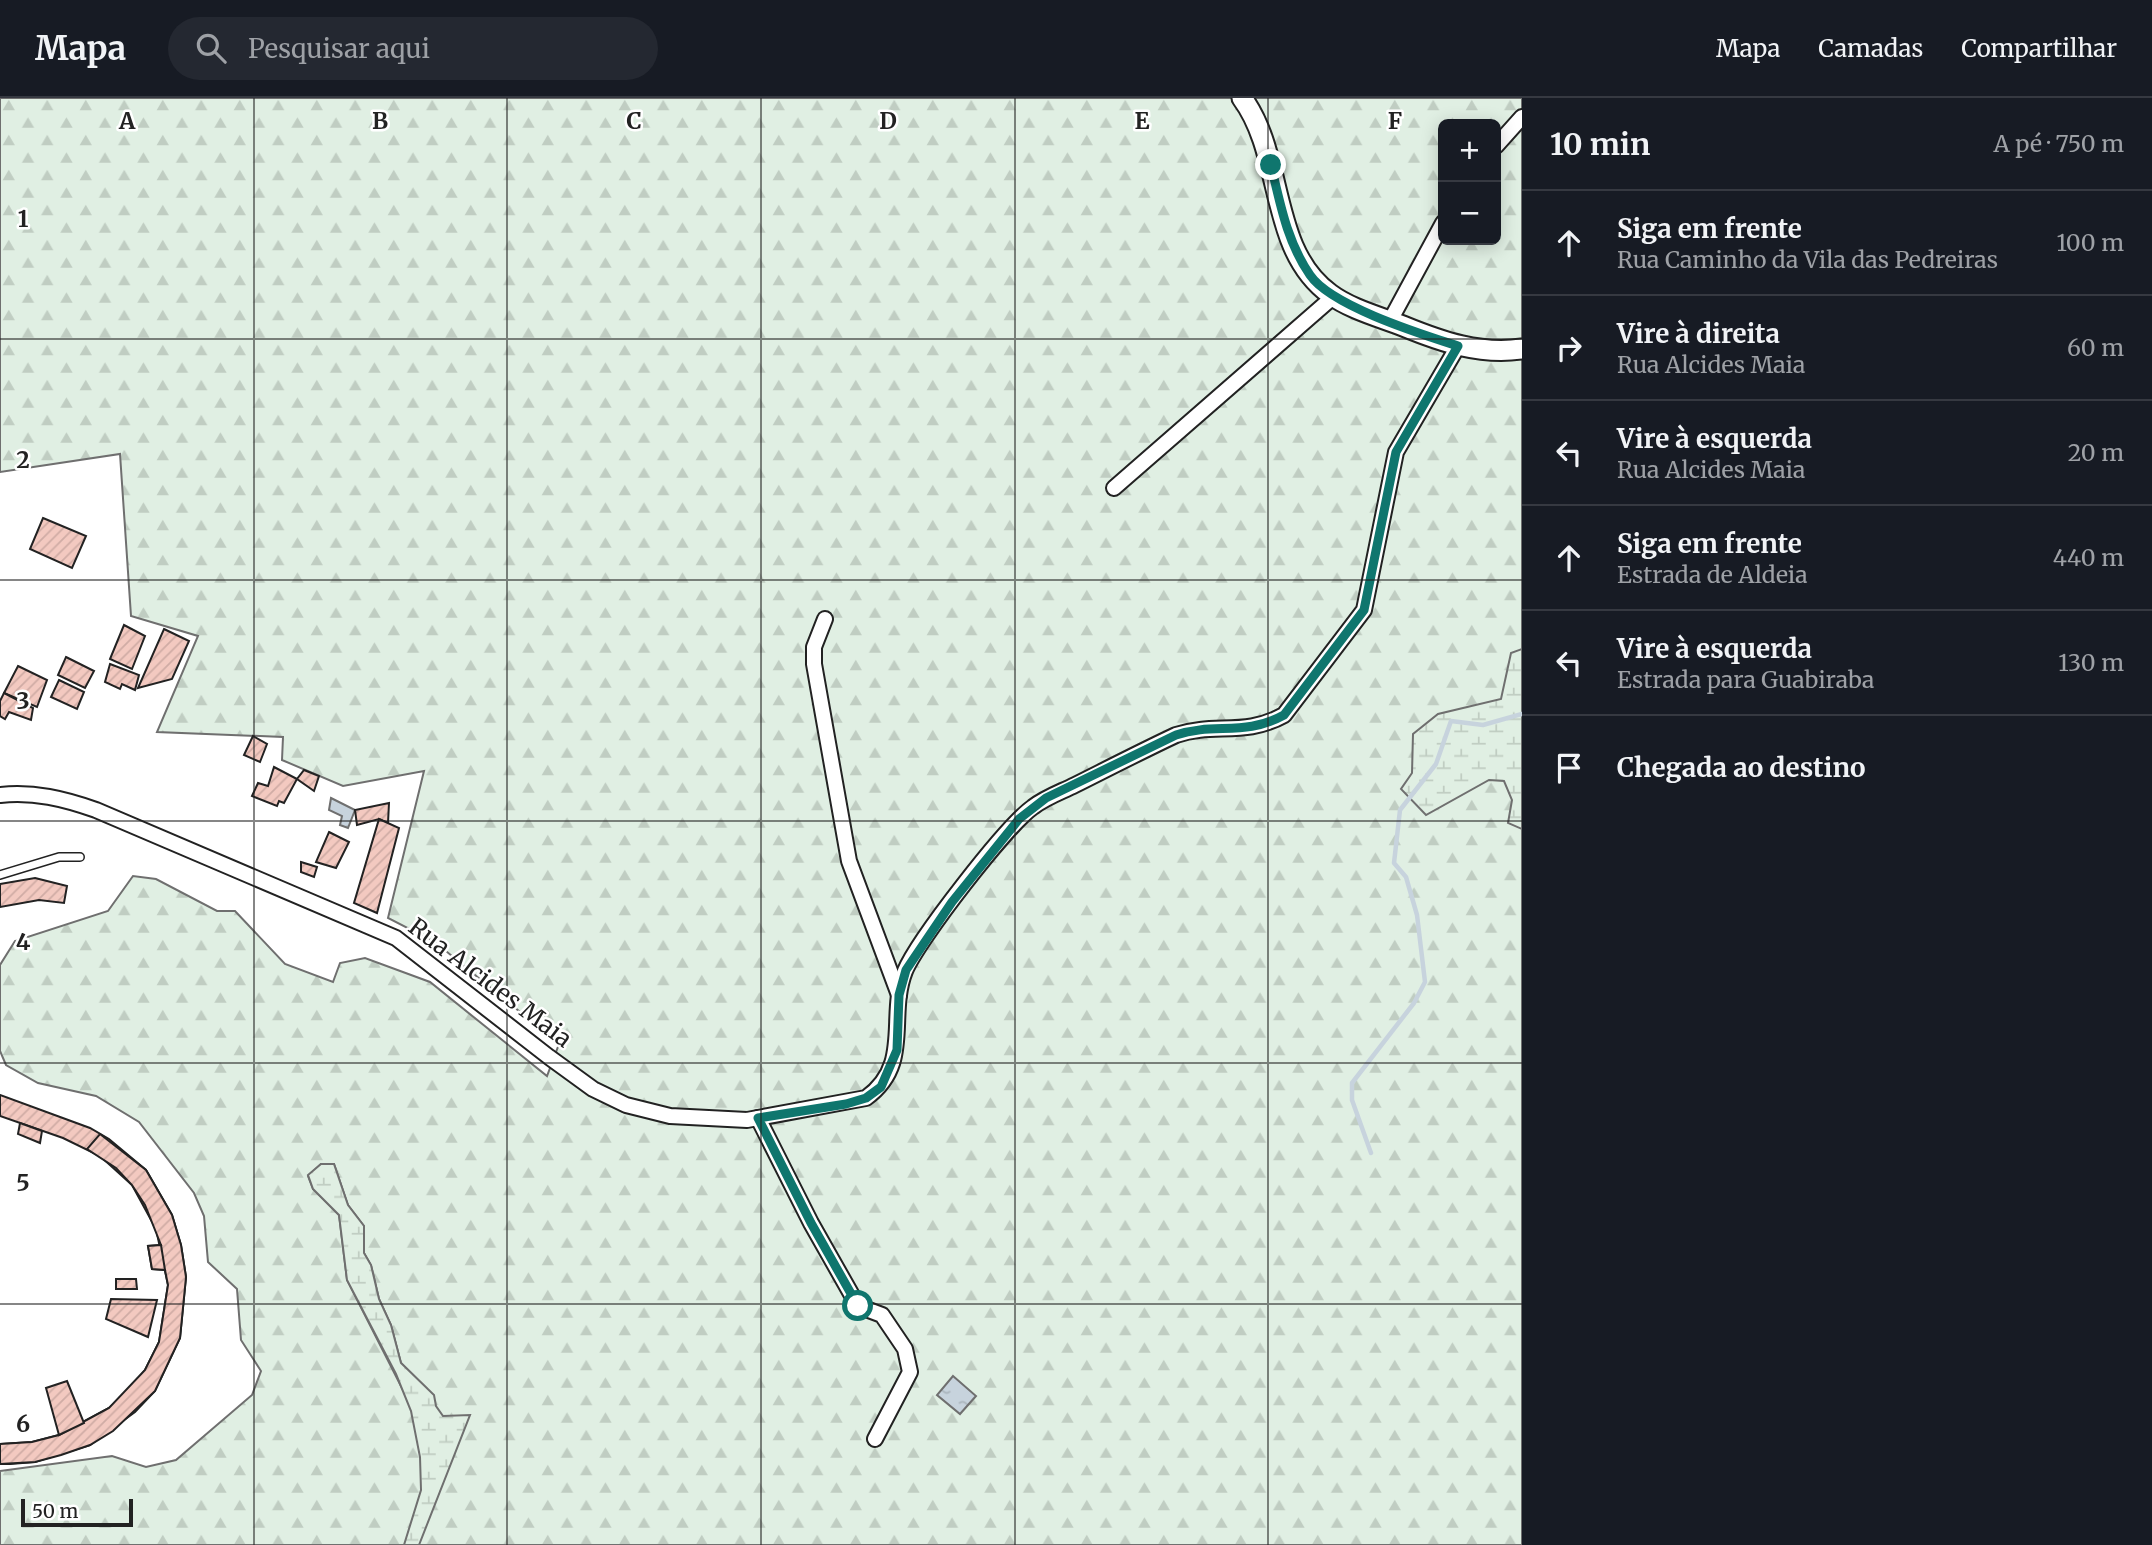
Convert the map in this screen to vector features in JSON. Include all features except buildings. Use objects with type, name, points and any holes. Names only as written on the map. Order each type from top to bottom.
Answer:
[{"type":"main road","points":[[1242,98],[1256,121],[1296,251],[1311,278],[1333,297],[1458,346],[1482,351],[1522,349]]},
{"type":"street","points":[[1501,140],[1522,117]]},
{"type":"street","points":[[1390,321],[1438,232]]},
{"type":"street","points":[[1114,488],[1333,297]]},
{"type":"street","points":[[899,995],[906,970],[925,939],[1030,808],[1176,735],[1202,729],[1244,730],[1269,723],[1284,715],[1364,610],[1396,452],[1458,346]]},
{"type":"street","points":[[825,619],[814,647],[814,664],[849,861],[899,995]]},
{"type":"street","name":"Rua Alcides Maia","points":[[0,795],[21,793],[42,796],[96,810],[396,938],[593,1089],[626,1105],[670,1116],[758,1118],[866,1098],[881,1087],[897,1050],[899,995]]},
{"type":"street","points":[[758,1118],[811,1223],[858,1306],[882,1315],[905,1349],[910,1372],[875,1439]]},
{"type":"lane","points":[[0,875],[59,858],[80,858]]},
{"type":"green space","points":[[0,98],[1522,98],[1522,1545],[0,1545],[0,1471],[112,1456],[146,1467],[176,1460],[252,1395],[261,1371],[241,1340],[237,1289],[208,1262],[204,1216],[194,1193],[139,1122],[96,1096],[38,1083],[6,1065],[0,1051],[0,965],[15,941],[108,911],[133,876],[156,879],[217,911],[235,911],[285,964],[333,982],[340,963],[365,958],[430,982],[547,1076],[559,1044],[435,942],[388,918],[424,771],[343,786],[282,760],[283,737],[157,732],[198,636],[131,616],[120,454],[0,472]],"holes":[[[321,1164],[334,1164],[348,1205],[364,1226],[364,1253],[371,1265],[379,1299],[391,1325],[401,1363],[426,1388],[406,1396],[347,1280],[339,1215],[313,1189],[308,1176]]]},
{"type":"green space","points":[[1522,649],[1522,829],[1508,823],[1512,800],[1504,781],[1489,780],[1426,815],[1401,789],[1412,773],[1413,734],[1438,714],[1501,699],[1511,653]]},
{"type":"green space","points":[[321,1164],[334,1164],[348,1205],[364,1226],[364,1253],[371,1265],[379,1299],[391,1325],[401,1363],[434,1395],[436,1406],[443,1416],[470,1415],[419,1545],[404,1545],[421,1490],[420,1457],[411,1411],[396,1374],[347,1280],[339,1215],[313,1189],[308,1175]]},
{"type":"water","points":[[331,798],[355,810],[348,828],[340,825],[342,816],[329,810]]},
{"type":"water","points":[[953,1376],[976,1396],[960,1414],[937,1395]]},
{"type":"waterway","points":[[1371,1153],[1352,1100],[1352,1083],[1414,1003],[1425,982],[1417,915],[1406,877],[1394,863],[1400,810],[1436,764],[1451,721],[1483,725],[1522,714]]},
{"type":"route","points":[[858,1306],[811,1223],[758,1118],[846,1104],[866,1098],[881,1087],[897,1050],[899,995],[906,970],[952,902],[1030,808],[1176,735],[1202,729],[1244,730],[1269,723],[1284,715],[1364,610],[1396,452],[1458,346],[1333,297],[1311,278],[1296,251],[1271,165]]}]
